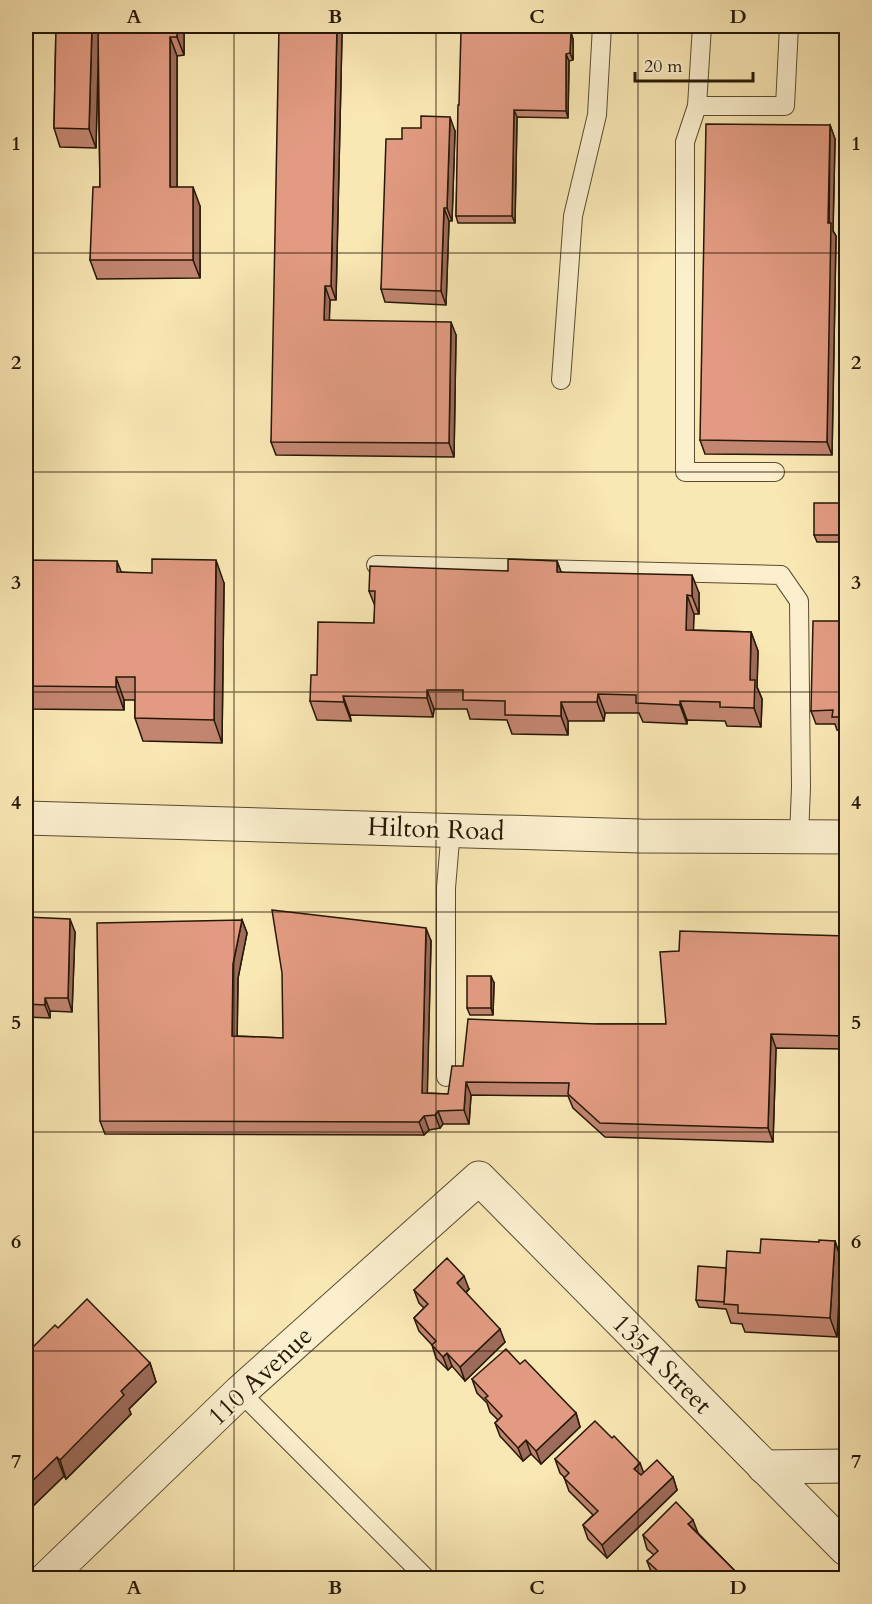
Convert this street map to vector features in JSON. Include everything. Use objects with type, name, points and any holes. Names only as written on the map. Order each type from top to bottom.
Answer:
[{"type":"street","name":"Hilton Road","points":[[26,818],[641,836],[846,837]]},
{"type":"street","name":"110 Avenue","points":[[47,1578],[240,1392],[479,1178]]},
{"type":"street","name":"135A Street","points":[[479,1178],[846,1549]]},
{"type":"street","points":[[764,1467],[846,1466]]},
{"type":"lane","points":[[561,380],[573,216],[597,115],[602,26]]},
{"type":"lane","points":[[702,26],[697,106],[685,142],[685,472],[775,472]]},
{"type":"lane","points":[[697,106],[785,106],[789,26]]},
{"type":"lane","points":[[376,565],[781,575],[799,601],[800,837]]},
{"type":"lane","points":[[446,1077],[446,888],[451,829]]},
{"type":"lane","points":[[240,1392],[426,1578]]},
{"type":"building","points":[[56,26],[92,26],[89,129],[54,128]]},
{"type":"building","points":[[98,26],[177,26],[177,37],[170,37],[170,187],[193,187],[193,260],[90,260],[93,187],[100,187]]},
{"type":"building","points":[[279,26],[337,26],[331,286],[325,286],[324,320],[451,322],[449,443],[271,442]]},
{"type":"building","points":[[461,31],[571,32],[570,53],[566,54],[566,111],[514,110],[512,216],[456,216]]},
{"type":"building","points":[[421,116],[450,117],[441,291],[381,289],[386,139],[402,139],[402,128],[421,128]]},
{"type":"building","points":[[844,122],[846,122],[846,176],[842,176]]},
{"type":"building","points":[[706,124],[830,125],[828,223],[831,223],[827,442],[700,440]]},
{"type":"building","points":[[814,503],[839,503],[839,535],[814,535]]},
{"type":"building","points":[[152,559],[216,560],[214,720],[135,718],[135,677],[116,677],[116,687],[26,686],[26,560],[117,561],[117,572],[152,573]]},
{"type":"building","points":[[508,559],[557,561],[557,572],[692,575],[692,596],[687,595],[686,630],[751,632],[750,680],[755,680],[754,708],[720,707],[720,702],[680,701],[680,705],[636,703],[636,695],[598,694],[597,702],[561,702],[561,716],[505,715],[505,701],[463,700],[463,690],[427,690],[427,698],[343,696],[344,702],[310,701],[311,675],[317,675],[318,622],[374,623],[375,591],[369,591],[370,566],[508,571]]},
{"type":"building","points":[[813,621],[846,621],[846,717],[832,717],[833,710],[811,711]]},
{"type":"building","points":[[272,910],[426,928],[422,1093],[448,1094],[452,1066],[463,1066],[468,1019],[666,1024],[660,952],[679,951],[680,931],[846,936],[846,1036],[771,1034],[768,1128],[600,1123],[568,1094],[569,1083],[466,1082],[464,1110],[438,1111],[435,1115],[424,1116],[419,1122],[100,1121],[97,923],[242,920],[233,964],[232,1036],[283,1038],[282,973]]},
{"type":"building","points":[[26,917],[70,919],[68,998],[45,998],[45,1005],[26,1004]]},
{"type":"building","points":[[467,976],[491,976],[491,1008],[467,1008]]},
{"type":"building","points":[[761,1239],[835,1241],[830,1318],[738,1313],[738,1305],[724,1304],[727,1251],[760,1253]]},
{"type":"building","points":[[447,1258],[464,1276],[457,1283],[500,1329],[460,1367],[447,1353],[443,1357],[432,1345],[436,1341],[414,1318],[428,1304],[414,1290]]},
{"type":"building","points":[[698,1266],[726,1268],[724,1302],[696,1300]]},
{"type":"building","points":[[87,1299],[150,1363],[121,1391],[124,1395],[60,1460],[57,1457],[26,1487],[26,1354],[55,1325],[58,1328]]},
{"type":"building","points":[[506,1349],[520,1364],[525,1360],[576,1413],[536,1451],[526,1440],[518,1448],[495,1423],[502,1416],[485,1398],[488,1396],[472,1379]]},
{"type":"building","points":[[595,1421],[612,1438],[614,1436],[640,1463],[634,1469],[641,1475],[657,1460],[673,1477],[602,1545],[583,1525],[598,1511],[564,1478],[569,1473],[555,1459]]},
{"type":"building","points":[[676,1502],[693,1520],[688,1524],[735,1571],[727,1578],[655,1578],[660,1573],[647,1561],[658,1551],[643,1535]]}]
